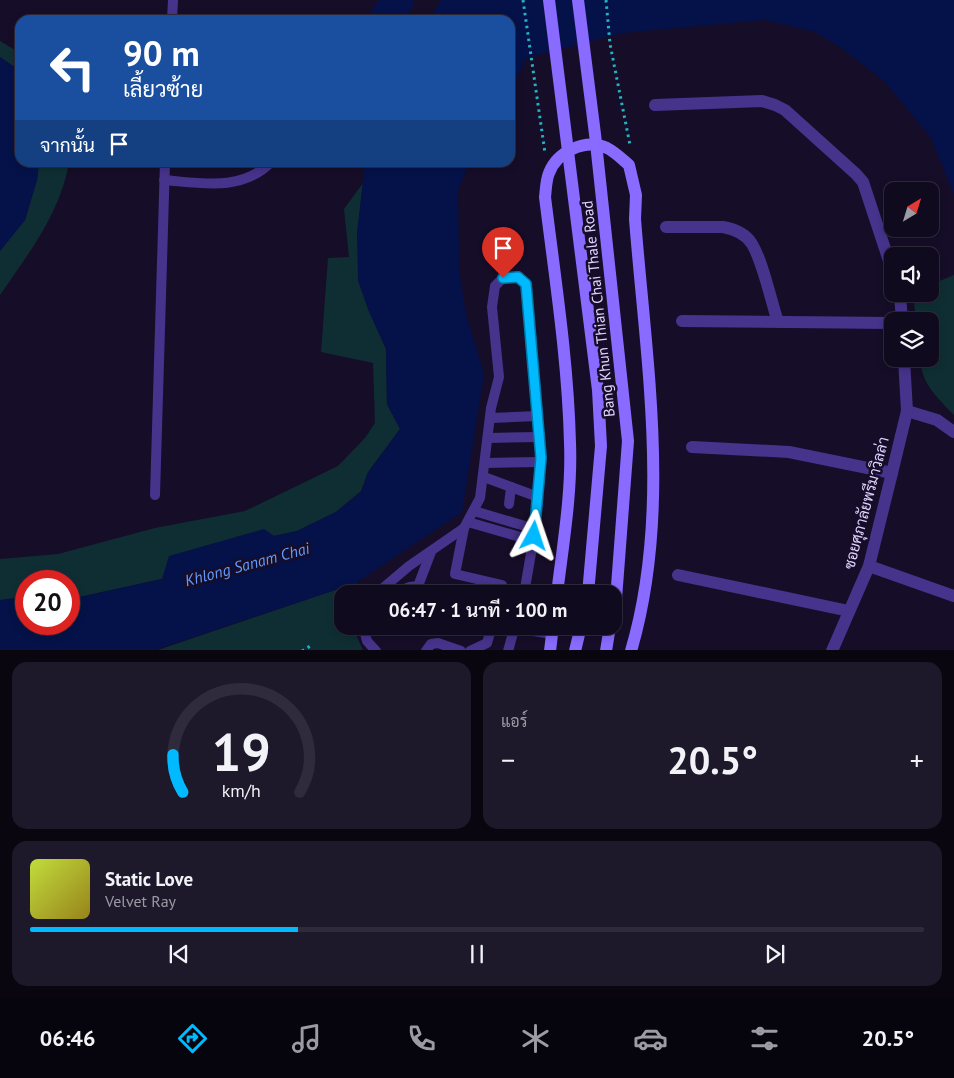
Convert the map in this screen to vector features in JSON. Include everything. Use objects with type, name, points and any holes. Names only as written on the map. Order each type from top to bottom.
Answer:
[{"type":"main road","name":"Bang Khun Thian Chai Thale Road","points":[[549,0],[599,399],[601,446],[589,585]]},
{"type":"main road","name":"Bang Khun Thian Chai Thale Road","points":[[578,0],[596,144],[628,441],[617,585]]},
{"type":"main road","points":[[558,585],[567,523],[570,443],[565,372],[546,197],[548,175],[556,160],[565,153],[580,146],[594,144],[606,148],[629,165],[636,195],[635,219],[655,475],[649,551],[637,629],[630,650]]},
{"type":"main road","points":[[550,650],[552,635]]},
{"type":"main road","points":[[575,650],[579,635]]},
{"type":"main road","points":[[606,650],[608,635]]},
{"type":"street","points":[[656,105],[762,101],[785,110],[863,182],[884,247]]},
{"type":"street","points":[[666,227],[731,228],[745,237],[752,244],[778,322]]},
{"type":"street","points":[[682,321],[884,323]]},
{"type":"street","name":"ซอยศุภาลัยพรีมาวิลล่า","points":[[832,650],[869,566],[907,411],[904,367]]},
{"type":"street","points":[[907,411],[937,420],[954,432]]},
{"type":"street","points":[[692,447],[789,452],[892,473]]},
{"type":"street","points":[[869,566],[954,596]]},
{"type":"street","points":[[678,575],[849,611]]},
{"type":"lane","points":[[172,15],[173,0]]},
{"type":"lane","points":[[155,495],[165,167]]},
{"type":"lane","points":[[164,180],[212,184],[236,183],[258,175],[266,167]]},
{"type":"lane","points":[[502,585],[455,574],[466,525],[480,498],[490,418],[499,377],[492,307],[495,286],[503,278],[518,277],[526,284],[540,462],[534,541],[526,585]]},
{"type":"lane","points":[[490,418],[537,416]]},
{"type":"lane","points":[[488,438],[539,436]]},
{"type":"lane","points":[[485,463],[540,462]]},
{"type":"lane","points":[[484,477],[538,497]]},
{"type":"lane","points":[[509,504],[511,487]]},
{"type":"lane","points":[[474,511],[535,529]]},
{"type":"lane","points":[[466,525],[534,541]]},
{"type":"lane","points":[[386,585],[409,566],[466,525]]},
{"type":"lane","points":[[418,585],[431,552]]},
{"type":"lane","points":[[366,635],[367,640],[376,650]]},
{"type":"lane","points":[[470,650],[487,643],[489,635]]},
{"type":"lane","points":[[508,650],[513,635]]},
{"type":"lane","points":[[426,650],[432,644],[438,643],[461,650]]},
{"type":"path","points":[[523,0],[545,154]]},
{"type":"path","points":[[606,0],[610,44]]},
{"type":"path","points":[[302,650],[312,645]]},
{"type":"green space","points":[[0,41],[15,50],[15,68],[0,57]]},
{"type":"green space","points":[[39,167],[68,167],[59,199],[51,216],[0,295],[0,251],[25,220],[37,180]]},
{"type":"green space","points":[[363,183],[357,234],[368,309],[386,349],[387,404],[400,429],[368,472],[361,491],[336,512],[297,531],[274,536],[162,579],[80,597],[80,570],[15,570],[15,598],[0,600],[0,559],[58,554],[155,528],[245,511],[338,466],[365,438],[375,423],[373,363],[321,352],[328,258],[349,257],[344,209]]},
{"type":"green space","points":[[954,275],[954,415],[931,390],[921,368],[939,367],[939,312],[915,312],[914,302],[939,302],[939,281]]},
{"type":"green space","points":[[334,590],[334,635],[357,635],[363,650],[158,650]]},
{"type":"water","points":[[441,0],[954,0],[954,194],[931,138],[884,81],[841,48],[815,32],[765,20],[622,33],[526,58],[519,74],[515,78],[515,15],[432,15]]},
{"type":"water","points":[[0,57],[15,68],[15,167],[39,167],[37,180],[25,220],[0,251]]},
{"type":"water","name":"Khlong Sanam Chai","points":[[365,167],[467,167],[458,191],[459,270],[466,314],[484,374],[462,512],[356,583],[334,585],[334,590],[155,650],[0,650],[0,600],[15,598],[15,635],[80,635],[80,597],[162,579],[169,556],[264,529],[274,536],[297,531],[336,512],[361,492],[368,473],[400,429],[387,404],[386,349],[358,281],[357,234]]},
{"type":"waterway","points":[[388,15],[398,0]]},
{"type":"route","points":[[503,278],[518,277],[526,284],[541,458],[534,536]]}]
